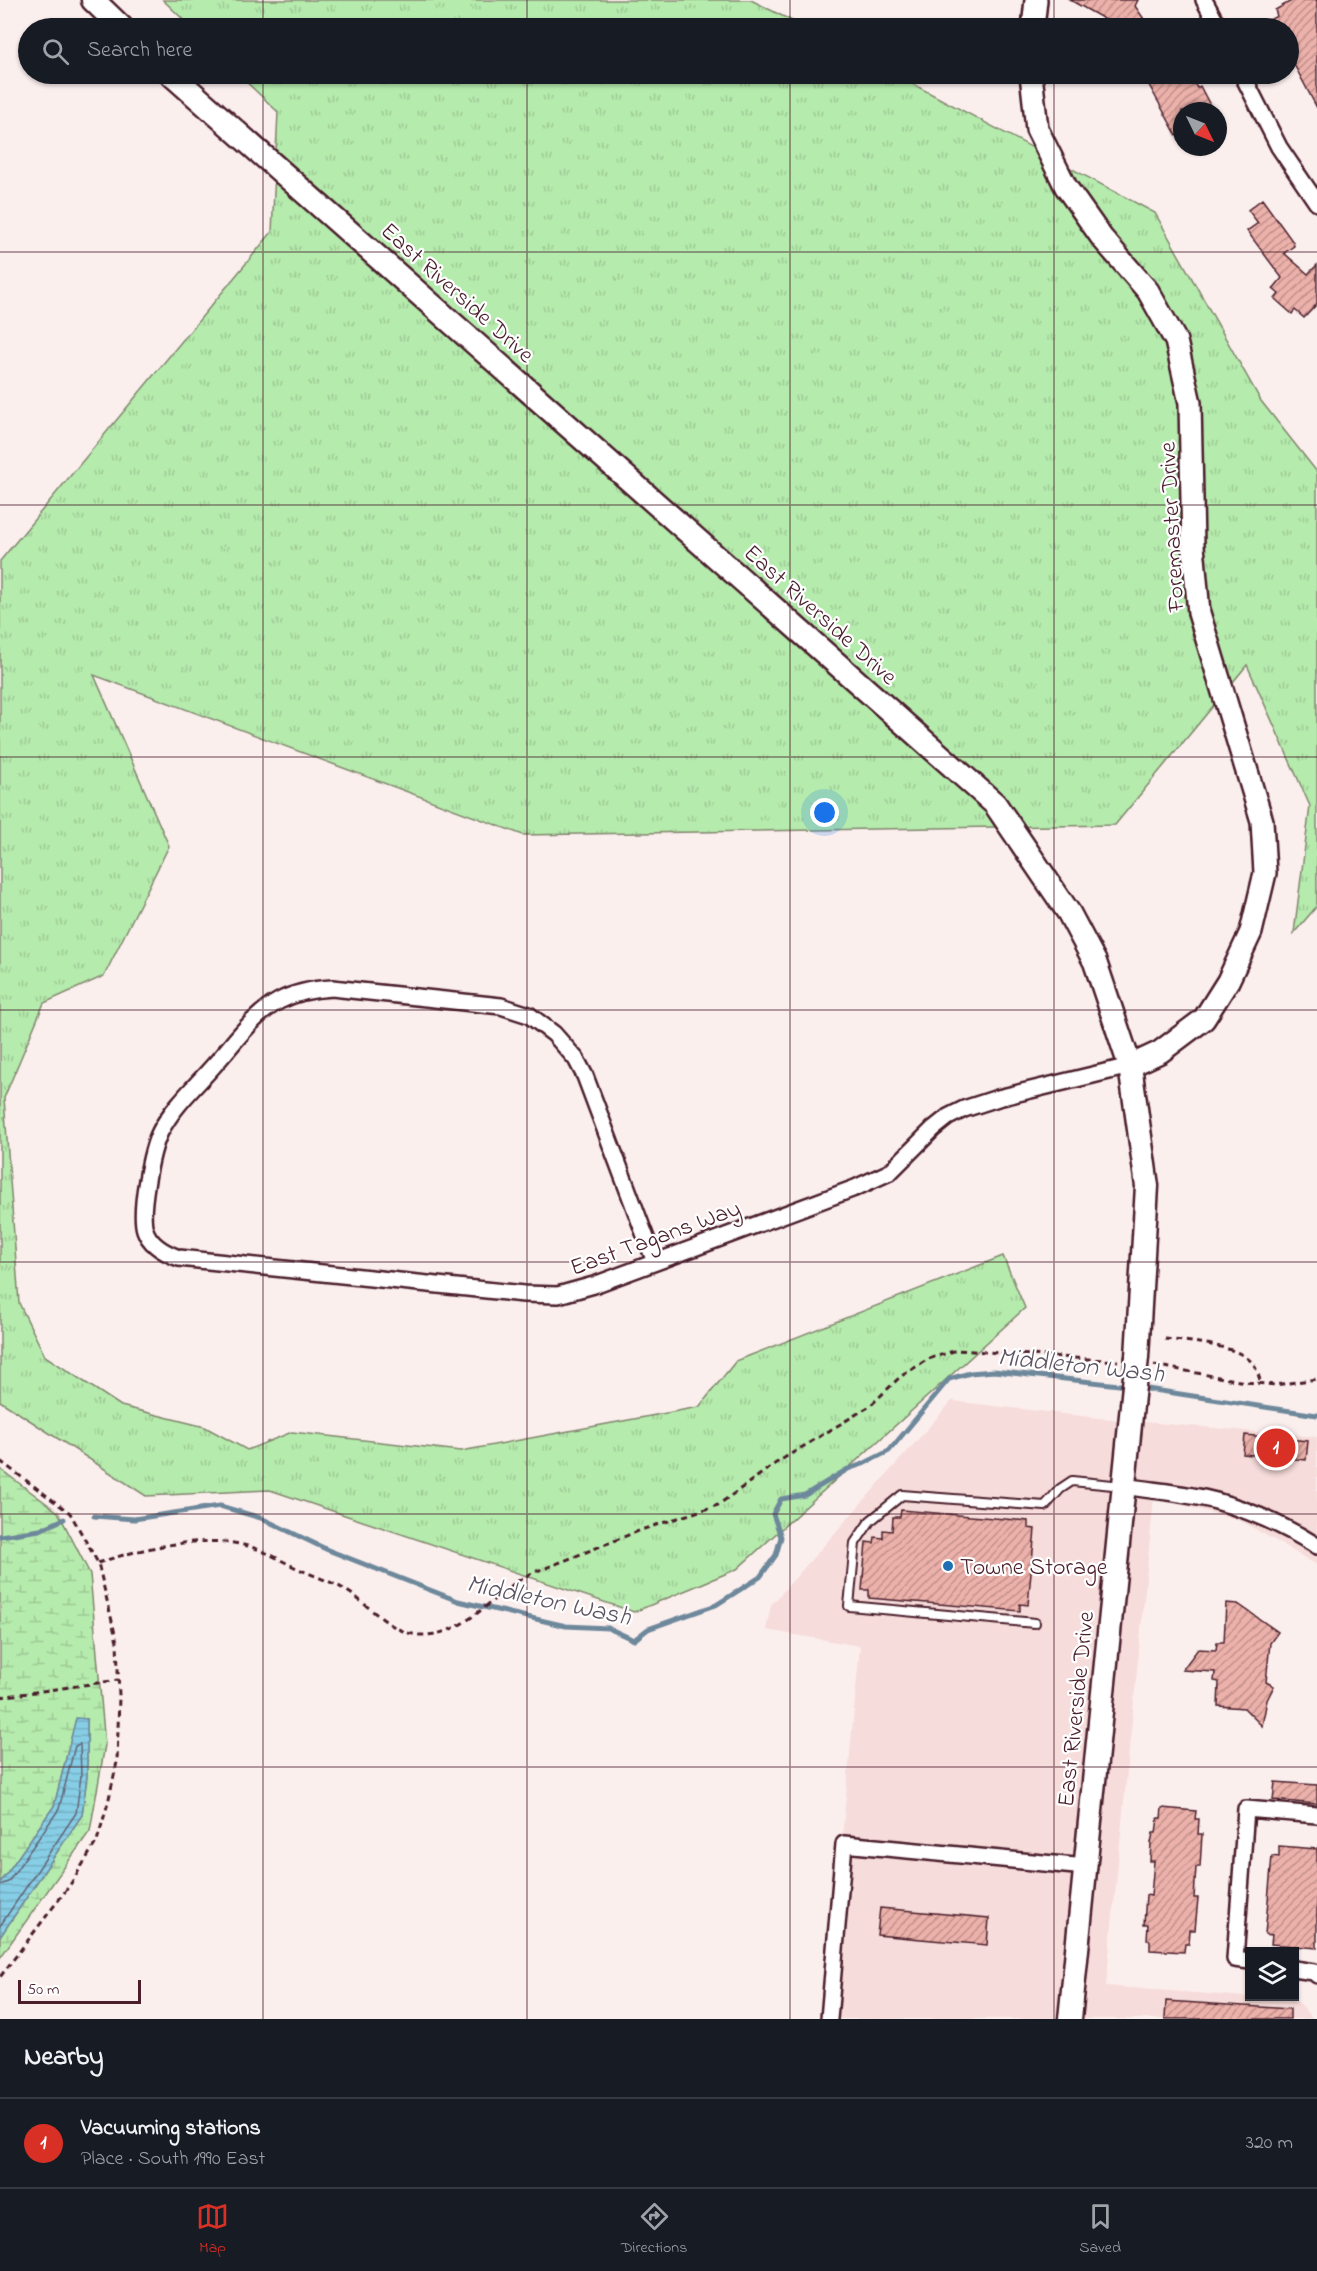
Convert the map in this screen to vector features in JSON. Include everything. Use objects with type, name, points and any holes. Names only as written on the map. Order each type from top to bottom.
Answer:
[{"type":"main road","points":[[93,0],[112,18]]},
{"type":"main road","points":[[1034,18],[1036,0]]},
{"type":"main road","name":"East Riverside Drive","points":[[182,84],[994,804],[1069,913],[1095,962],[1130,1066],[1147,1186],[1132,1405],[1070,2019]]},
{"type":"main road","name":"Foremaster Drive","points":[[1033,84],[1037,129],[1066,187],[1102,238],[1148,291],[1176,341],[1190,403],[1192,546],[1199,613],[1262,821],[1265,873],[1251,932],[1228,981],[1204,1019],[1160,1052],[1130,1066]]},
{"type":"street","points":[[1206,1],[1214,18]]},
{"type":"street","points":[[1247,84],[1279,147],[1317,203]]},
{"type":"street","name":"East Tagans Way","points":[[655,1262],[585,1076],[576,1059],[554,1034],[528,1015],[501,1006],[332,988],[316,988],[296,993],[265,1011],[229,1048],[168,1119],[150,1161],[143,1221],[145,1231],[160,1249],[179,1258],[542,1296],[584,1288],[655,1262],[873,1181],[890,1172],[933,1129],[964,1109],[998,1098],[1130,1066]]},
{"type":"street","points":[[1124,1486],[1225,1504],[1290,1529],[1317,1546]]},
{"type":"street","points":[[1245,1960],[1235,1959],[1246,1809],[1317,1815]]},
{"type":"street","points":[[829,2019],[844,1844],[1086,1867]]},
{"type":"street","points":[[1299,1970],[1314,1972],[1317,1975]]},
{"type":"lane","points":[[1035,1623],[849,1606],[855,1544],[870,1521],[902,1495],[1045,1506],[1060,1489],[1072,1481],[1124,1486]]},
{"type":"path","points":[[1165,1339],[1226,1349],[1241,1354],[1253,1364],[1261,1383]]},
{"type":"path","points":[[99,1563],[172,1545],[214,1541],[242,1545],[346,1590],[395,1627],[417,1635],[439,1634],[466,1623],[529,1572],[546,1568],[641,1530],[718,1505],[776,1463],[870,1406],[900,1377],[928,1359],[957,1350],[1135,1361],[1245,1383],[1275,1385],[1317,1379]]},
{"type":"path","points":[[0,1461],[70,1513],[99,1563],[117,1642],[118,1680],[117,1762],[97,1841],[70,1885],[0,1977]]},
{"type":"path","points":[[0,1697],[118,1680]]},
{"type":"shaded area","points":[[952,1401],[1099,1418],[1317,1437],[1317,1565],[1243,1522],[1154,1497],[1106,1986],[1245,1997],[1245,2001],[1297,2001],[1313,2019],[825,2019],[860,1646],[766,1630],[771,1605]]},
{"type":"green space","points":[[163,0],[751,0],[786,18],[182,18]]},
{"type":"green space","points":[[249,84],[913,84],[1155,213],[1261,401],[1317,472],[1317,906],[1294,933],[1310,806],[1247,665],[1115,825],[523,835],[94,675],[169,846],[104,976],[44,1003],[4,1098],[19,1303],[45,1356],[121,1406],[205,1427],[247,1450],[292,1432],[461,1451],[699,1407],[736,1361],[1003,1256],[1025,1308],[737,1569],[634,1612],[270,1490],[146,1496],[0,1401],[0,561],[272,232],[278,112]]},
{"type":"green space","points":[[0,1469],[58,1512],[90,1574],[105,1745],[90,1831],[0,1958],[0,1937],[82,1815],[87,1776],[87,1719],[76,1719],[54,1806],[0,1883]]},
{"type":"water","points":[[76,1718],[87,1719],[87,1776],[82,1815],[0,1937],[0,1883],[54,1806]]},
{"type":"building","points":[[1070,0],[1138,0],[1135,6],[1143,18],[1102,18]]},
{"type":"building","points":[[1293,0],[1317,0],[1317,108],[1299,74],[1299,18],[1273,18],[1277,16],[1275,10]]},
{"type":"building","points":[[1148,84],[1195,84],[1197,88],[1200,86],[1208,102],[1173,102],[1173,129]]},
{"type":"building","points":[[1262,199],[1293,242],[1294,246],[1284,253],[1308,274],[1317,265],[1317,304],[1304,318],[1295,310],[1292,314],[1275,299],[1279,294],[1273,289],[1282,278],[1247,231],[1258,223],[1248,210]]},
{"type":"building","points":[[1245,1435],[1308,1441],[1306,1460],[1243,1454]]},
{"type":"building","name":"Towne Storage","points":[[901,1510],[1028,1521],[1028,1528],[1035,1529],[1028,1605],[1020,1604],[1020,1611],[869,1598],[869,1590],[862,1590],[866,1542],[874,1543],[875,1537],[883,1538],[883,1530],[892,1531],[893,1517],[900,1517]]},
{"type":"building","points":[[1226,1603],[1238,1604],[1278,1632],[1270,1643],[1266,1682],[1274,1686],[1267,1700],[1262,1726],[1244,1708],[1218,1706],[1219,1682],[1214,1681],[1215,1672],[1182,1670],[1198,1649],[1216,1650],[1217,1642],[1224,1642]]},
{"type":"building","points":[[1275,1782],[1317,1785],[1317,1804],[1273,1800]]},
{"type":"building","points":[[1162,1808],[1196,1811],[1195,1819],[1199,1819],[1198,1834],[1202,1834],[1200,1867],[1196,1867],[1194,1898],[1198,1898],[1195,1930],[1190,1930],[1189,1944],[1185,1944],[1184,1952],[1150,1950],[1150,1941],[1147,1940],[1148,1925],[1144,1925],[1146,1895],[1151,1896],[1154,1861],[1150,1861],[1151,1843],[1153,1833],[1156,1833],[1158,1818],[1161,1818]]},
{"type":"building","points":[[1279,1846],[1317,1849],[1317,1948],[1271,1944],[1272,1935],[1265,1934],[1272,1856],[1279,1857]]},
{"type":"building","points":[[880,1908],[989,1918],[987,1945],[877,1935]]},
{"type":"building","points":[[1166,2001],[1290,2009],[1290,2019],[1165,2019]]},
{"type":"waterway","name":"Middleton Wash","points":[[94,1516],[134,1519],[220,1506],[261,1518],[328,1550],[458,1601],[566,1626],[608,1628],[634,1640],[648,1629],[716,1605],[760,1577],[776,1555],[781,1537],[773,1514],[781,1499],[805,1495],[848,1469],[889,1451],[949,1379],[970,1373],[994,1371],[1128,1386]]},
{"type":"waterway","name":"Middleton Wash","points":[[1141,1388],[1317,1415]]},
{"type":"waterway","name":"Middleton Wash","points":[[0,1536],[40,1530],[64,1519]]},
{"type":"place","name":"Vacuuming stations","points":[[1276,1448]]},
{"type":"place","name":"Towne Storage","points":[[948,1566]]}]
